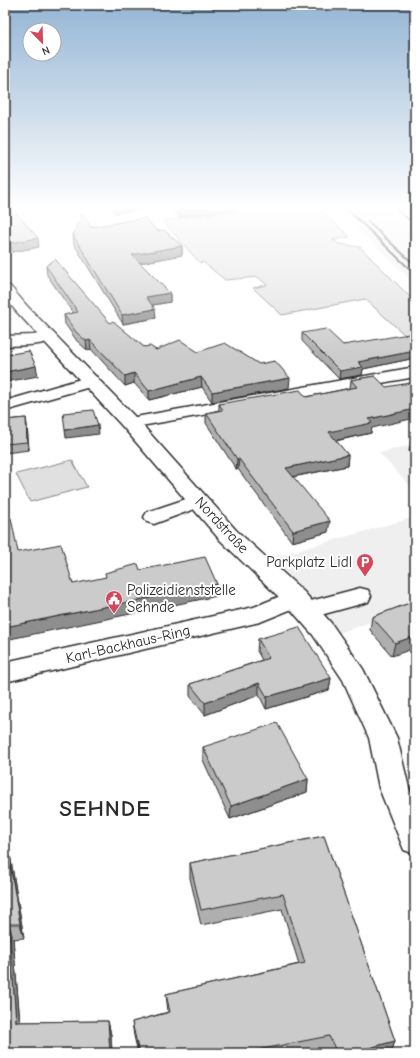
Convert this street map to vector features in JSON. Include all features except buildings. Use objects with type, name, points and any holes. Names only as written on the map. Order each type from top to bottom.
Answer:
[{"type":"main road","name":"Nordstraße","points":[[5,289],[130,423],[228,535],[300,605],[322,629],[357,683],[383,738],[394,788],[415,840]]},
{"type":"street","points":[[5,341],[35,340],[48,336]]},
{"type":"street","points":[[130,423],[415,372]]},
{"type":"street","points":[[5,406],[91,380]]},
{"type":"street","points":[[154,517],[198,501]]},
{"type":"street","name":"Karl-Backhaus-Ring","points":[[5,672],[224,621],[300,605],[360,596]]},
{"type":"shaded area","points":[[196,258],[371,258],[415,302],[415,344],[365,299],[282,315],[253,288],[267,285],[258,277],[225,280],[203,262],[200,263]]},
{"type":"shaded area","points":[[388,258],[415,258],[415,284]]},
{"type":"shaded area","points":[[415,444],[415,491],[379,453]]},
{"type":"shaded area","points":[[72,460],[87,487],[30,502],[16,474]]},
{"type":"shaded area","name":"Parkplatz Lidl","points":[[415,517],[415,607],[327,637],[257,562]]},
{"type":"railway","points":[[399,258],[415,274]]},
{"type":"railway","points":[[408,258],[415,265]]},
{"type":"place","name":"Parkplatz Lidl","points":[[365,577]]},
{"type":"place","name":"Polizeidienststelle Sehnde","points":[[114,614]]},
{"type":"district","name":"SEHNDE","points":[[105,808]]}]
